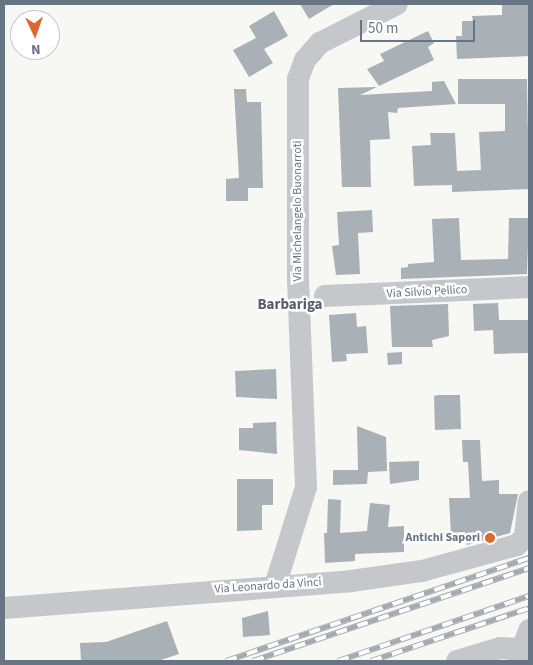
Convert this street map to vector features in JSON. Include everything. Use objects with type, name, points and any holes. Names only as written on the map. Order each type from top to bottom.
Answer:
[{"type":"street","name":"Via Michelangelo Buonarroti","points":[[275,586],[306,487],[291,325],[290,281],[297,93],[302,66],[320,43],[397,4]]},
{"type":"street","name":"Via Silvio Pellico","points":[[325,296],[529,287]]},
{"type":"street","name":"Via Leonardo da Vinci","points":[[4,608],[275,586],[422,571],[493,555],[517,545],[525,537],[529,501]]},
{"type":"street","points":[[457,661],[500,648],[522,647]]},
{"type":"building","points":[[300,4],[334,4],[309,19]]},
{"type":"building","points":[[502,4],[529,4],[529,56],[457,59],[456,36],[462,36],[462,21],[473,21],[472,16],[502,15]]},
{"type":"building","points":[[274,11],[288,36],[264,49],[273,63],[249,77],[233,50],[256,38],[249,26]]},
{"type":"building","points":[[428,31],[434,43],[428,47],[434,60],[379,86],[367,69],[384,61],[380,54]]},
{"type":"building","points":[[458,79],[527,79],[529,189],[452,192],[452,185],[414,186],[412,146],[431,145],[430,133],[455,133],[457,171],[481,170],[479,132],[505,131],[505,104],[458,104]]},
{"type":"building","points":[[444,81],[456,104],[398,108],[397,113],[388,112],[390,139],[370,140],[371,187],[342,187],[338,88],[377,87],[360,95],[432,91],[432,82]]},
{"type":"building","points":[[234,89],[246,89],[247,102],[261,102],[263,188],[248,188],[248,201],[226,201],[226,179],[239,178]]},
{"type":"building","points":[[372,210],[373,232],[358,233],[360,274],[336,275],[332,246],[339,245],[337,212]]},
{"type":"building","points":[[459,218],[461,260],[508,259],[509,218],[529,218],[527,274],[401,279],[401,268],[408,267],[408,264],[434,262],[432,219]]},
{"type":"building","points":[[498,303],[499,320],[529,320],[529,353],[494,354],[493,330],[474,331],[473,304]]},
{"type":"building","points":[[448,304],[449,336],[432,340],[433,347],[392,347],[390,306]]},
{"type":"building","points":[[356,313],[357,327],[366,326],[368,353],[346,354],[347,361],[332,362],[329,315]]},
{"type":"building","points":[[402,352],[402,364],[388,365],[387,353]]},
{"type":"building","points":[[276,369],[277,399],[236,397],[235,371]]},
{"type":"building","points":[[460,395],[461,429],[435,430],[434,396]]},
{"type":"building","points":[[276,422],[277,454],[239,450],[239,428],[253,428],[253,423]]},
{"type":"building","points":[[357,426],[386,437],[387,471],[368,472],[367,484],[333,485],[333,470],[358,470]]},
{"type":"building","points":[[462,440],[480,440],[482,481],[499,480],[499,494],[518,494],[510,533],[467,545],[465,532],[451,534],[449,498],[470,498],[468,462],[463,462]]},
{"type":"building","points":[[419,461],[419,480],[390,484],[389,462]]},
{"type":"building","points":[[237,479],[273,479],[273,505],[262,505],[262,530],[237,531]]},
{"type":"building","points":[[328,499],[341,500],[340,533],[367,531],[370,503],[390,505],[388,527],[404,526],[404,552],[355,554],[355,561],[325,563],[324,533],[327,533]]},
{"type":"building","points":[[268,611],[270,635],[243,637],[242,618]]},
{"type":"building","points":[[167,621],[179,654],[158,661],[81,661],[80,643],[106,642]]},
{"type":"railway","points":[[226,661],[529,558]]},
{"type":"railway","points":[[253,661],[529,568]]},
{"type":"railway","points":[[338,661],[529,596]]},
{"type":"railway","points":[[371,661],[529,608]]},
{"type":"place","name":"Antichi Sapori","points":[[490,538]]},
{"type":"district","name":"Barbariga","points":[[290,305]]}]
